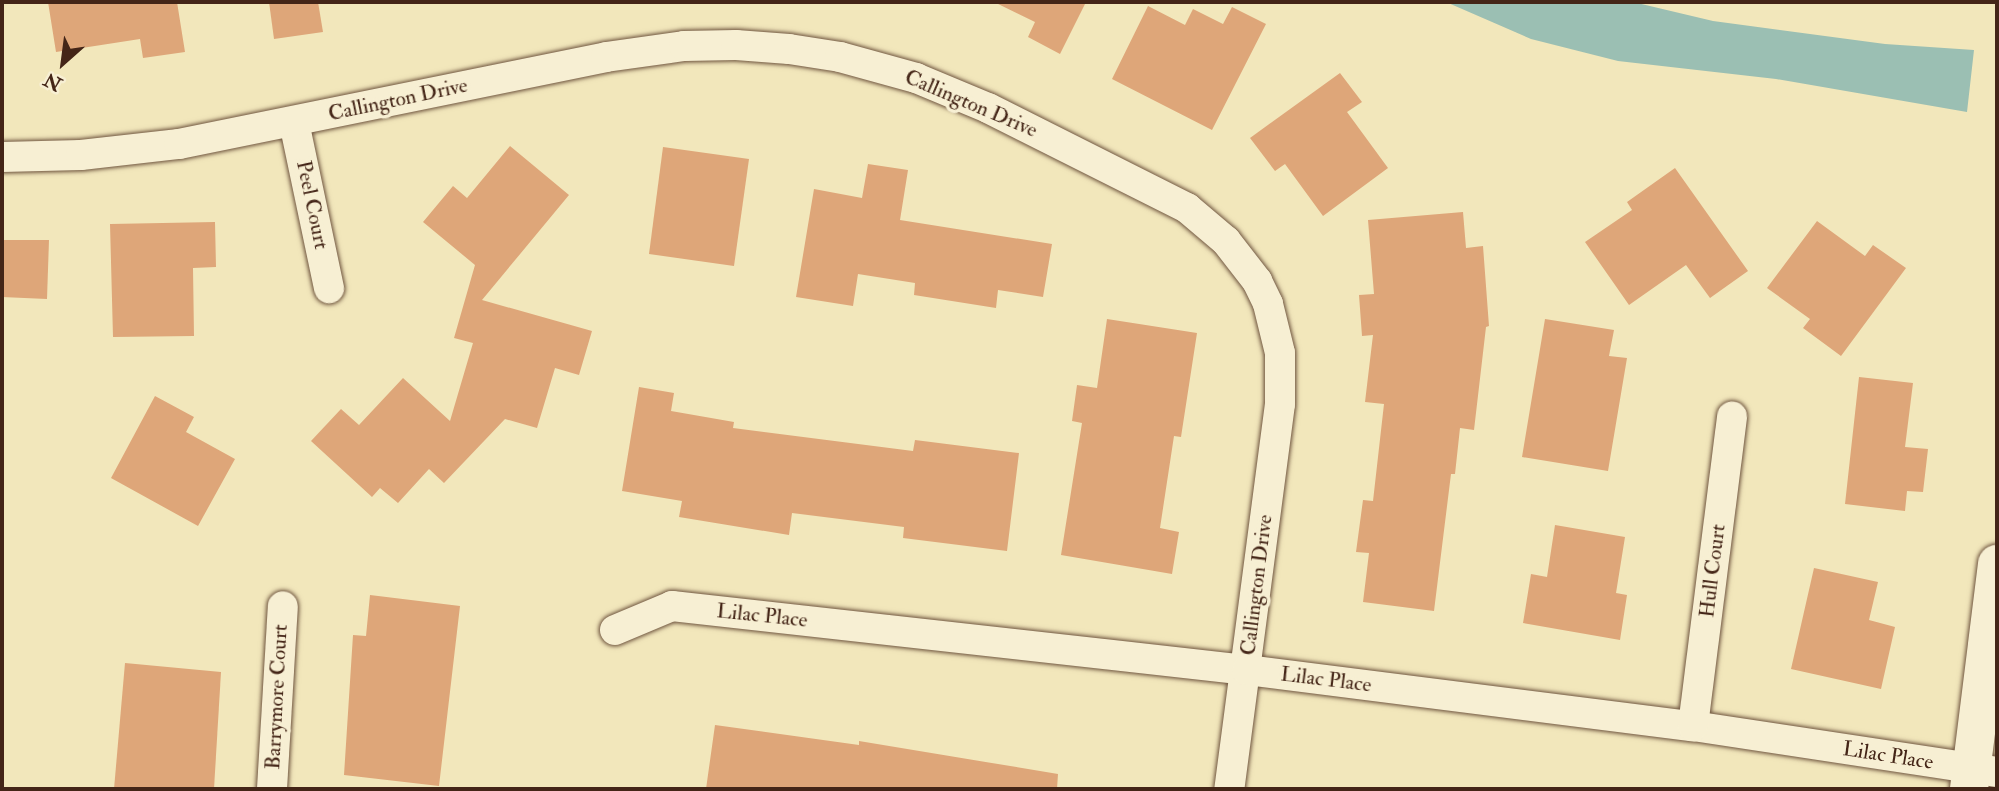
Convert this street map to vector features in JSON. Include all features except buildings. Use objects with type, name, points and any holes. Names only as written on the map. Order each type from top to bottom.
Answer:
[{"type":"street","name":"Callington Drive","points":[[2,157],[81,155],[179,144],[606,57],[684,46],[789,49],[840,57],[916,78],[988,108],[1187,208],[1226,241],[1256,281],[1268,304],[1280,353],[1280,404],[1247,670],[1229,789]]},
{"type":"street","name":"Peel Court","points":[[295,122],[329,288]]},
{"type":"street","name":"Hull Court","points":[[1693,726],[1732,415]]},
{"type":"street","points":[[1980,777],[1997,564]]},
{"type":"street","name":"Barrymore Court","points":[[272,789],[283,606]]},
{"type":"street","name":"Lilac Place","points":[[615,630],[672,606],[1247,670],[1693,726],[1980,777]]},
{"type":"water","points":[[1446,2],[1633,2],[1713,21],[1885,44],[1974,50],[1967,112],[1776,79],[1618,61],[1531,39]]}]
